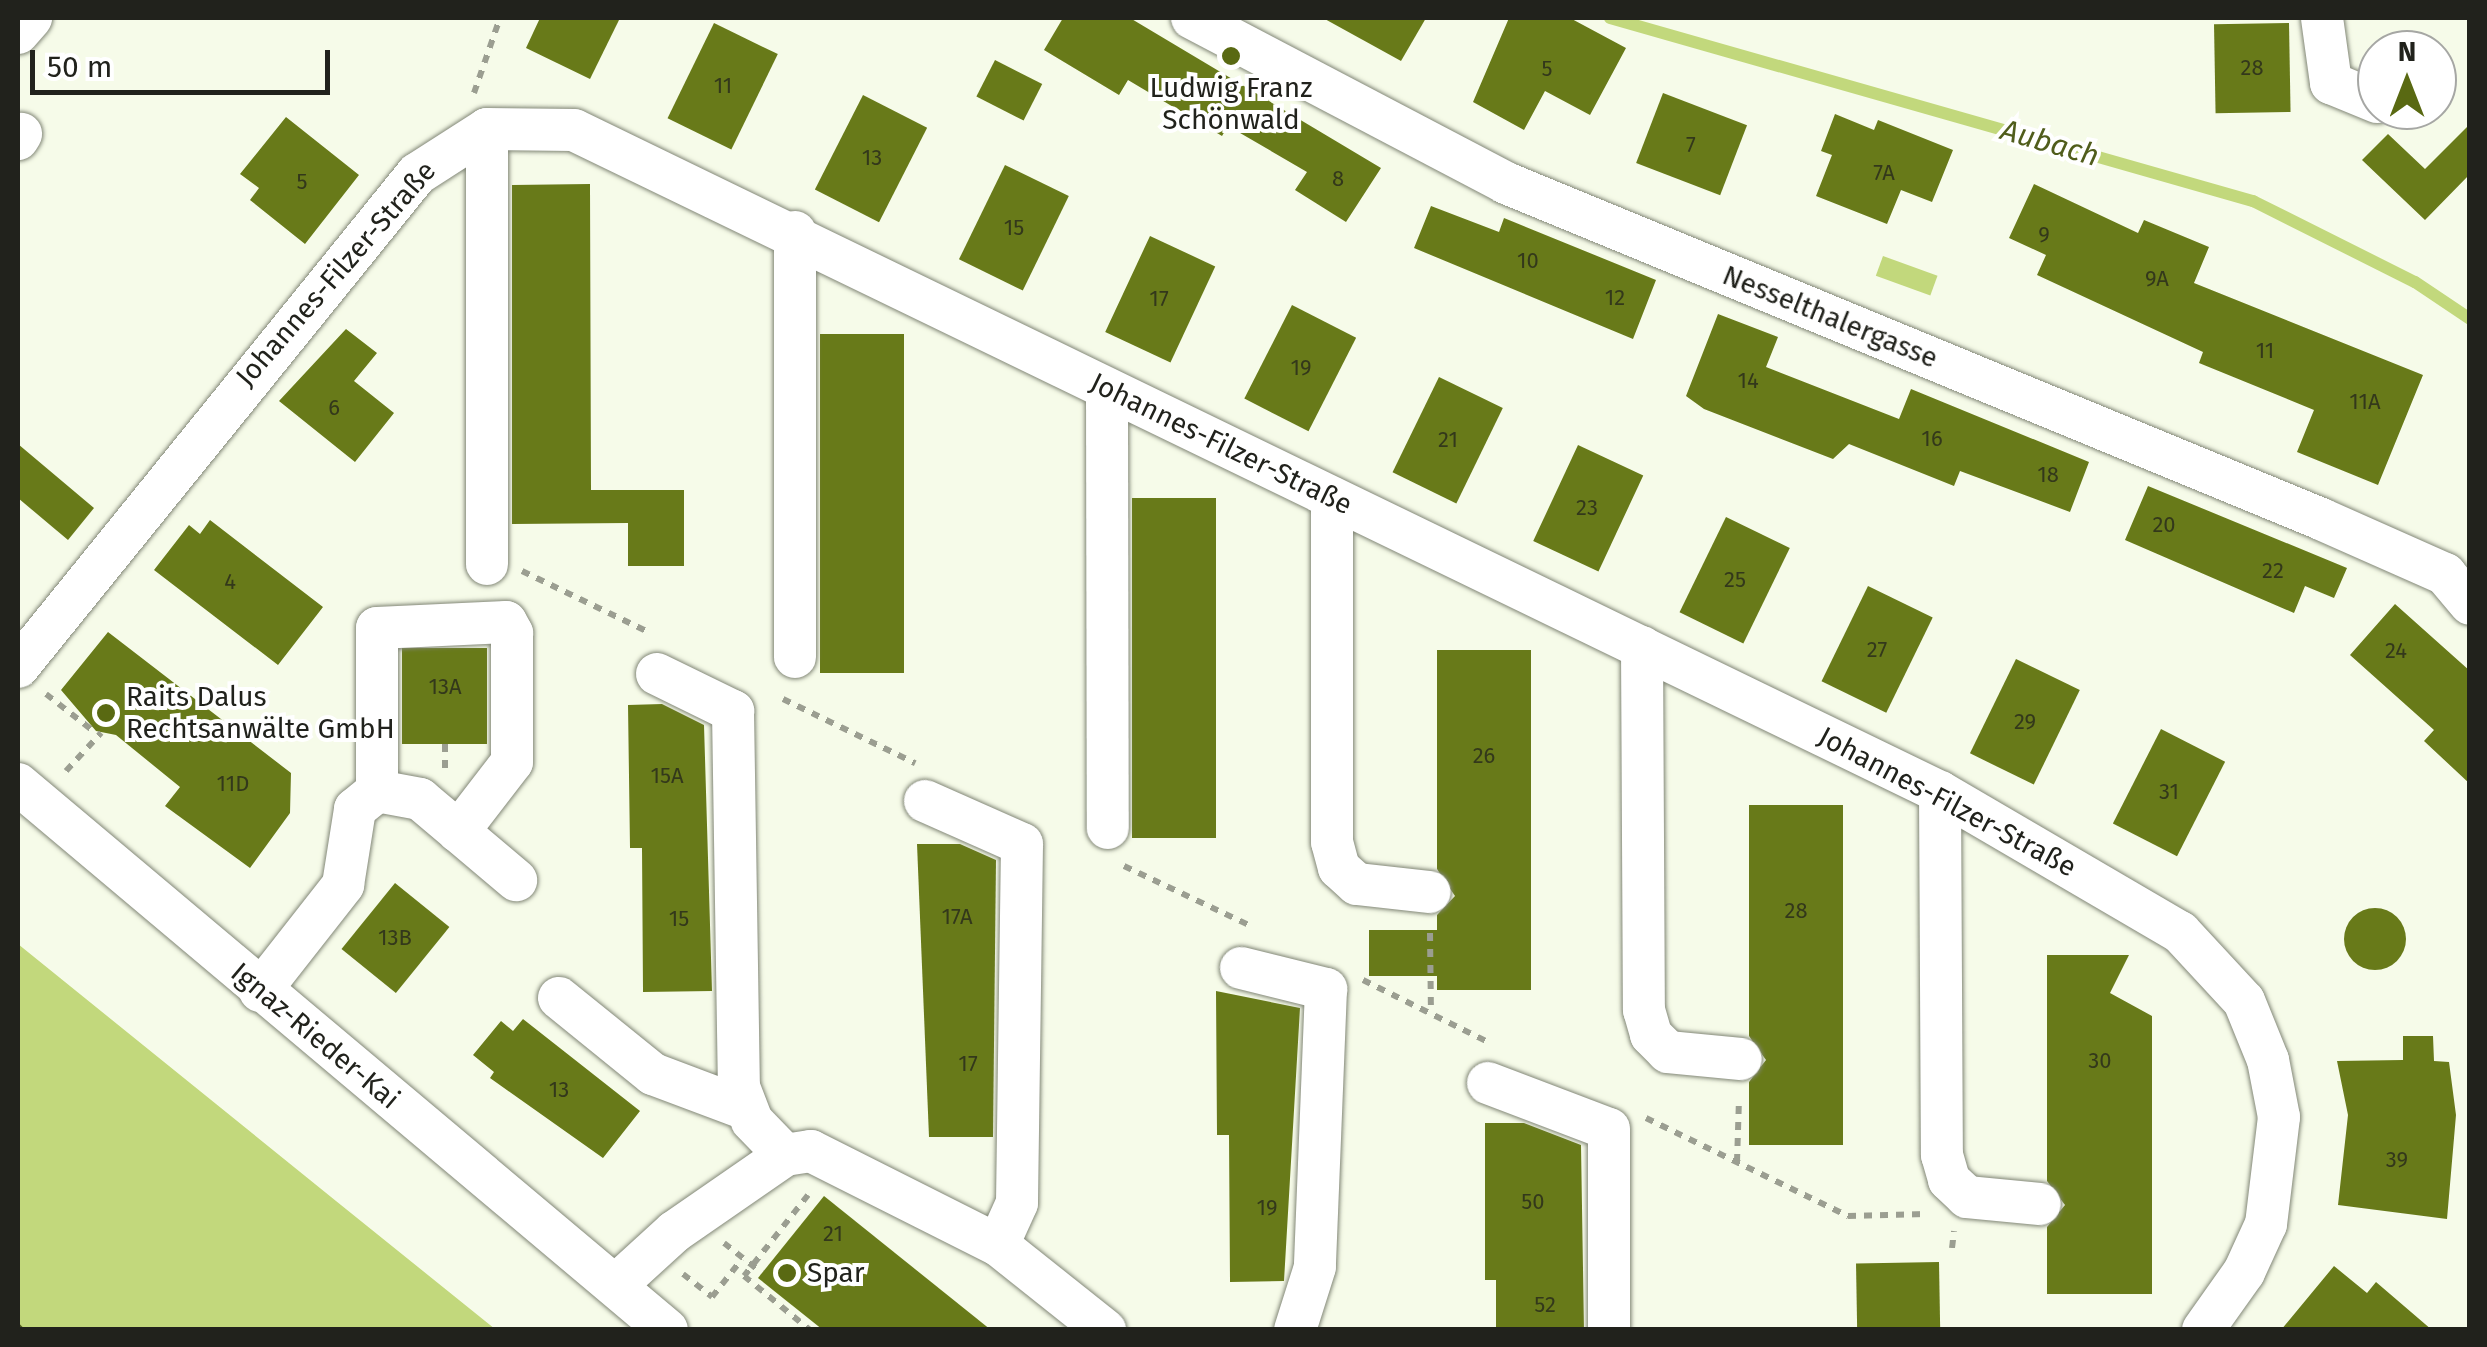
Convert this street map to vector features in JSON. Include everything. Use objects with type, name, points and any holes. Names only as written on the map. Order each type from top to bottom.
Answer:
[{"type":"street","points":[[18,32],[30,18]]},
{"type":"street","name":"Nesselthalergasse","points":[[1192,18],[1506,183],[2322,519],[2445,574],[2470,604]]},
{"type":"street","points":[[2322,18],[2331,83],[2357,94]]},
{"type":"street","name":"Johannes-Filzer-Straße","points":[[23,674],[363,235],[417,174],[480,132],[574,130],[795,232],[1108,389],[1940,792],[2180,932],[2222,972],[2257,1028],[2279,1117],[2273,1200],[2244,1272],[2202,1330]]},
{"type":"street","points":[[480,132],[487,564]]},
{"type":"street","points":[[795,232],[795,656]]},
{"type":"street","points":[[1108,389],[1108,843]]},
{"type":"street","points":[[1332,498],[1332,842],[1339,868],[1357,884],[1430,892]]},
{"type":"street","points":[[378,792],[377,628],[506,622],[512,633],[512,762],[458,832]]},
{"type":"street","points":[[1642,647],[1644,1010],[1651,1035],[1668,1052],[1741,1059]]},
{"type":"street","points":[[659,656],[732,711],[738,1071],[746,1110]]},
{"type":"street","points":[[924,784],[1022,844],[1017,1203],[998,1245]]},
{"type":"street","points":[[260,991],[343,885],[356,810],[378,792],[411,793],[516,880]]},
{"type":"street","points":[[1940,792],[1942,1155],[1949,1180],[1967,1197],[2040,1204]]},
{"type":"street","name":"Ignaz-Rieder-Kai","points":[[30,794],[667,1330]]},
{"type":"street","points":[[1241,968],[1326,988],[1315,1267],[1295,1330]]},
{"type":"street","points":[[559,998],[653,1074],[746,1110],[785,1155]]},
{"type":"street","points":[[1491,1064],[1609,1130],[1609,1330]]},
{"type":"street","points":[[616,1285],[674,1232],[785,1155],[823,1156],[998,1245],[1105,1330]]},
{"type":"path","points":[[480,132],[477,71],[500,18]]},
{"type":"path","points":[[487,564],[518,568],[659,656]]},
{"type":"path","points":[[23,674],[99,733],[30,794]]},
{"type":"path","points":[[768,691],[924,784]]},
{"type":"path","points":[[1108,843],[1270,935]]},
{"type":"path","points":[[1430,892],[1431,1012]]},
{"type":"path","points":[[1360,978],[1431,1012],[1491,1064]]},
{"type":"path","points":[[1737,1162],[1741,1059]]},
{"type":"path","points":[[1633,1112],[1848,1216],[1938,1214]]},
{"type":"path","points":[[1952,1248],[1956,1213]]},
{"type":"path","points":[[779,1231],[744,1276],[810,1330]]},
{"type":"path","points":[[668,1278],[678,1270],[712,1297],[742,1259]]},
{"type":"path","points":[[752,1266],[762,1273]]},
{"type":"shaded area","points":[[1883,256],[1938,276],[1930,296],[1876,276]]},
{"type":"shaded area","points":[[18,944],[336,1201],[495,1329],[18,1329]]},
{"type":"building","points":[[540,18],[620,18],[590,79],[526,48]]},
{"type":"building","points":[[1063,18],[1130,18],[1381,168],[1346,222],[1295,190],[1307,172],[1228,126],[1222,136],[1128,80],[1119,95],[1044,50]]},
{"type":"building","points":[[1323,18],[1426,18],[1401,61]]},
{"type":"building","points":[[1509,18],[1570,18],[1626,48],[1590,115],[1545,91],[1524,130],[1473,102]]},
{"type":"building","points":[[714,23],[778,54],[731,149],[668,118]]},
{"type":"building","points":[[2289,23],[2291,112],[2216,113],[2214,24]]},
{"type":"building","points":[[995,60],[1042,84],[1024,121],[976,97]]},
{"type":"building","points":[[1663,93],[1747,125],[1720,195],[1636,163]]},
{"type":"building","points":[[863,95],[927,128],[879,222],[815,189]]},
{"type":"building","points":[[1835,114],[1874,130],[1878,120],[1953,150],[1932,202],[1901,190],[1887,224],[1816,196],[1832,155],[1821,151]]},
{"type":"building","points":[[286,117],[359,175],[305,244],[250,200],[259,188],[240,174]]},
{"type":"building","points":[[2470,124],[2470,174],[2425,220],[2362,160],[2388,134],[2425,169]]},
{"type":"building","points":[[1005,165],[1069,196],[1023,290],[959,259]]},
{"type":"building","points":[[590,184],[591,490],[684,490],[684,566],[628,566],[628,523],[512,524],[512,185]]},
{"type":"building","points":[[2034,184],[2138,233],[2144,220],[2209,247],[2194,283],[2423,375],[2378,485],[2297,452],[2314,410],[2199,363],[2203,352],[2037,275],[2046,255],[2009,238]]},
{"type":"building","points":[[1431,206],[1499,232],[1504,218],[1656,280],[1633,339],[1414,248]]},
{"type":"building","points":[[1150,236],[1215,266],[1170,362],[1105,332]]},
{"type":"building","points":[[1292,305],[1356,338],[1308,431],[1244,399]]},
{"type":"building","points":[[1718,314],[1778,337],[1766,367],[1899,419],[1911,389],[2089,462],[2070,512],[1960,471],[1954,486],[1849,444],[1833,459],[1704,409],[1686,396]]},
{"type":"building","points":[[346,329],[377,353],[354,381],[394,413],[355,462],[279,401]]},
{"type":"building","points":[[820,334],[904,334],[904,673],[820,673]]},
{"type":"building","points":[[1439,377],[1503,408],[1456,503],[1393,472]]},
{"type":"building","points":[[18,444],[94,508],[68,540],[18,498]]},
{"type":"building","points":[[1578,445],[1643,475],[1598,571],[1533,541]]},
{"type":"building","points":[[2148,486],[2347,568],[2334,598],[2305,586],[2294,613],[2125,540]]},
{"type":"building","points":[[1132,498],[1216,498],[1216,838],[1132,838]]},
{"type":"building","points":[[1726,517],[1790,548],[1743,643],[1680,612]]},
{"type":"building","points":[[210,520],[323,607],[278,665],[154,570],[189,525],[200,534]]},
{"type":"building","points":[[1868,586],[1933,618],[1886,713],[1822,681]]},
{"type":"building","points":[[2395,604],[2470,671],[2470,784],[2424,741],[2434,730],[2350,655]]},
{"type":"building","points":[[108,632],[291,773],[290,813],[250,868],[165,806],[180,787],[116,735],[96,731],[61,690]]},
{"type":"building","points":[[402,648],[487,648],[487,744],[402,744]]},
{"type":"building","points":[[1437,650],[1531,650],[1531,990],[1437,990],[1437,976],[1369,976],[1369,930],[1437,930],[1437,915],[1455,896],[1437,869]]},
{"type":"building","points":[[2016,659],[2080,690],[2034,784],[1970,753]]},
{"type":"building","points":[[662,704],[704,725],[712,991],[643,992],[642,848],[630,848],[628,705]]},
{"type":"building","points":[[2161,729],[2225,762],[2177,856],[2113,823]]},
{"type":"building","points":[[1749,805],[1843,805],[1843,1145],[1749,1145],[1749,1082],[1766,1060],[1749,1036]]},
{"type":"building","points":[[917,844],[960,844],[996,860],[993,1137],[929,1137]]},
{"type":"building","points":[[395,883],[449,927],[396,993],[342,949]]},
{"type":"building","points":[[2375,908],[2397,917],[2406,939],[2397,961],[2375,970],[2353,961],[2344,939],[2353,917]]},
{"type":"building","points":[[2047,955],[2129,955],[2110,993],[2152,1016],[2152,1294],[2047,1294],[2047,1227],[2065,1205],[2047,1181]]},
{"type":"building","points":[[1216,991],[1300,1008],[1284,1281],[1230,1282],[1229,1135],[1217,1135]]},
{"type":"building","points":[[523,1019],[640,1111],[603,1158],[490,1078],[494,1072],[473,1055],[501,1021],[513,1031]]},
{"type":"building","points":[[2403,1036],[2433,1036],[2434,1061],[2449,1062],[2456,1115],[2447,1219],[2338,1205],[2348,1115],[2337,1061],[2403,1060]]},
{"type":"building","points":[[1485,1123],[1524,1123],[1581,1145],[1584,1330],[1496,1330],[1496,1280],[1485,1280]]},
{"type":"building","points":[[824,1196],[991,1330],[823,1330],[758,1278]]},
{"type":"building","points":[[1939,1262],[1940,1330],[1857,1330],[1856,1263]]},
{"type":"building","points":[[2334,1266],[2367,1293],[2376,1282],[2432,1330],[2281,1330]]},
{"type":"waterway","name":"Aubach","points":[[1610,18],[2253,201],[2415,282],[2470,319]]},
{"type":"ferry route","points":[[18,1324],[24,1330]]},
{"type":"place","name":"Ludwig Franz Schönwald","points":[[1231,56]]},
{"type":"place","name":"Raits Dalus Rechtsanwälte GmbH","points":[[106,713]]},
{"type":"place","name":"Spar","points":[[787,1273]]}]
